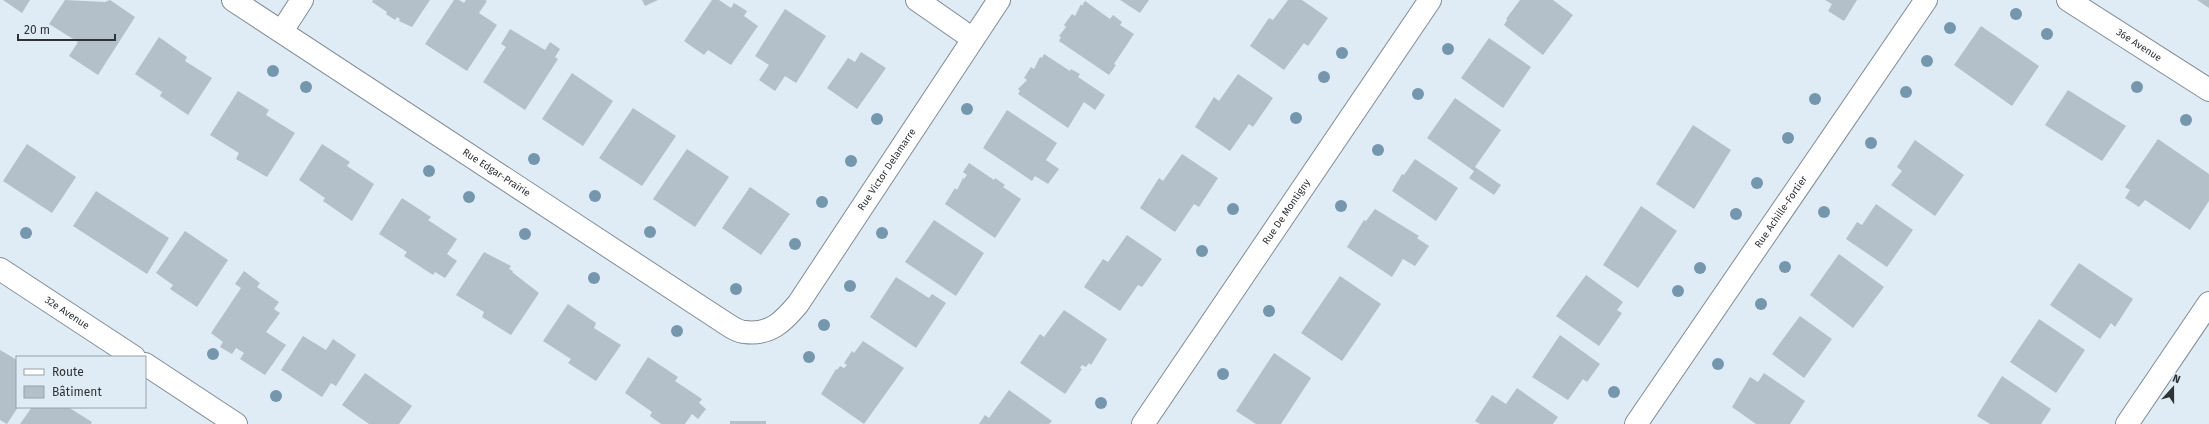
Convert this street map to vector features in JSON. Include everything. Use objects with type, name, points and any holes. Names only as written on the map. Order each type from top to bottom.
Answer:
[{"type":"street","name":"Rue Edgar-Prairie","points":[[233,0],[722,321],[744,332],[765,331]]},
{"type":"street","points":[[282,31],[302,0]]},
{"type":"street","points":[[917,0],[973,39]]},
{"type":"street","name":"Rue Victor Delamarre","points":[[765,331],[783,322],[798,304],[999,0]]},
{"type":"street","name":"Rue De Montigny","points":[[1143,424],[1430,0]]},
{"type":"street","name":"Rue Achille-Fortier","points":[[1636,424],[1926,0]]},
{"type":"street","name":"36e Avenue","points":[[2068,0],[2209,90]]},
{"type":"street","name":"32e Avenue","points":[[0,269],[132,356]]},
{"type":"street","points":[[2127,424],[2209,304]]},
{"type":"street","points":[[146,365],[236,424]]},
{"type":"building","points":[[3,0],[30,0],[22,13]]},
{"type":"building","points":[[65,0],[105,2],[110,0],[135,17],[98,75],[69,56],[78,42],[49,24]]},
{"type":"building","points":[[373,0],[430,0],[412,27],[399,21],[400,19],[397,17],[395,20],[386,14],[387,12],[372,2]]},
{"type":"building","points":[[454,0],[459,0],[464,3],[466,0],[487,1],[479,13],[497,25],[467,71],[425,44]]},
{"type":"building","points":[[642,0],[658,0],[645,6]]},
{"type":"building","points":[[712,0],[719,0],[731,8],[734,3],[747,11],[744,16],[758,26],[731,65],[708,50],[704,55],[684,41]]},
{"type":"building","points":[[1120,0],[1149,0],[1140,13]]},
{"type":"building","points":[[1288,0],[1302,0],[1328,18],[1308,46],[1304,43],[1284,70],[1250,46],[1269,18],[1273,20]]},
{"type":"building","points":[[1520,0],[1553,0],[1573,15],[1543,55],[1504,25],[1507,20],[1506,19]]},
{"type":"building","points":[[1825,0],[1857,0],[1844,21],[1828,11],[1832,4]]},
{"type":"building","points":[[2197,0],[2209,0],[2209,8]]},
{"type":"building","points":[[1085,1],[1110,19],[1113,15],[1122,22],[1120,25],[1134,34],[1114,64],[1116,65],[1109,75],[1059,41],[1061,37],[1059,36],[1066,27],[1064,25],[1072,14],[1075,16],[1081,4],[1082,6]]},
{"type":"building","points":[[785,9],[826,36],[796,83],[785,76],[775,91],[759,80],[769,65],[755,56]]},
{"type":"building","points":[[1981,26],[2039,66],[2012,106],[1954,65]]},
{"type":"building","points":[[510,29],[545,50],[550,42],[560,49],[555,57],[558,59],[525,110],[483,82],[506,47],[501,44]]},
{"type":"building","points":[[159,37],[187,57],[185,61],[212,78],[188,115],[160,96],[162,92],[135,74]]},
{"type":"building","points":[[1489,38],[1531,67],[1503,108],[1461,78]]},
{"type":"building","points":[[861,52],[886,68],[857,109],[827,88],[848,58],[855,62]]},
{"type":"building","points":[[1044,54],[1070,71],[1071,69],[1080,74],[1078,77],[1105,95],[1095,110],[1084,102],[1068,128],[1018,94],[1020,91],[1018,89],[1027,80],[1024,78],[1031,67],[1034,69],[1040,57],[1042,58]]},
{"type":"building","points":[[572,73],[613,101],[583,146],[542,119]]},
{"type":"building","points":[[1238,74],[1273,98],[1253,127],[1249,124],[1230,151],[1195,127],[1214,97],[1219,101]]},
{"type":"building","points":[[2068,90],[2126,126],[2102,161],[2045,125]]},
{"type":"building","points":[[238,91],[269,110],[266,115],[295,133],[267,177],[236,159],[239,153],[210,135]]},
{"type":"building","points":[[1455,98],[1501,130],[1475,167],[1501,185],[1494,195],[1469,178],[1474,171],[1427,138]]},
{"type":"building","points":[[633,108],[676,136],[642,186],[599,158]]},
{"type":"building","points":[[1007,110],[1057,143],[1046,160],[1059,169],[1048,184],[1035,176],[1032,181],[983,148]]},
{"type":"building","points":[[1693,125],[1731,150],[1694,209],[1656,184]]},
{"type":"building","points":[[2158,139],[2209,174],[2209,201],[2190,230],[2145,200],[2139,207],[2125,198],[2130,190],[2125,187]]},
{"type":"building","points":[[1915,140],[1964,175],[1935,216],[1891,185],[1902,171],[1897,167]]},
{"type":"building","points":[[27,144],[76,177],[52,213],[3,181]]},
{"type":"building","points":[[322,144],[350,162],[347,166],[374,184],[352,221],[323,201],[325,198],[299,180]]},
{"type":"building","points":[[687,149],[729,177],[695,227],[653,199]]},
{"type":"building","points":[[1182,154],[1218,178],[1199,207],[1194,204],[1175,232],[1140,208],[1159,178],[1163,181]]},
{"type":"building","points":[[1415,159],[1458,188],[1436,221],[1392,191],[1402,174],[1404,175]]},
{"type":"building","points":[[969,163],[994,180],[995,178],[1005,185],[1003,187],[1021,199],[995,238],[945,204],[955,188],[957,190],[963,178],[964,179],[967,175],[963,172]]},
{"type":"building","points":[[750,187],[790,214],[761,255],[722,228]]},
{"type":"building","points":[[96,191],[169,238],[147,274],[73,226]]},
{"type":"building","points":[[402,198],[431,217],[428,220],[457,239],[447,254],[457,261],[445,278],[435,272],[433,275],[404,256],[407,252],[379,234]]},
{"type":"building","points":[[1876,204],[1913,230],[1887,267],[1846,239],[1857,222],[1862,225]]},
{"type":"building","points":[[1641,206],[1677,231],[1638,288],[1603,265]]},
{"type":"building","points":[[1375,209],[1419,236],[1417,238],[1429,246],[1415,266],[1403,259],[1392,277],[1347,247],[1364,220],[1366,221]]},
{"type":"building","points":[[934,220],[984,253],[956,296],[905,262]]},
{"type":"building","points":[[185,231],[228,260],[197,307],[170,289],[173,285],[156,273]]},
{"type":"building","points":[[1127,235],[1162,259],[1142,287],[1138,285],[1120,311],[1084,287],[1103,259],[1108,262]]},
{"type":"building","points":[[484,252],[511,266],[509,269],[513,271],[512,272],[539,293],[511,335],[482,317],[484,312],[456,295]]},
{"type":"building","points":[[1839,254],[1884,287],[1853,328],[1810,295]]},
{"type":"building","points":[[2079,263],[2133,299],[2115,327],[2111,323],[2100,339],[2050,305]]},
{"type":"building","points":[[244,271],[260,283],[257,287],[279,302],[274,309],[280,313],[266,332],[286,345],[265,375],[240,359],[244,353],[236,348],[232,354],[220,347],[223,342],[211,333],[241,288],[235,284]]},
{"type":"building","points":[[1586,275],[1623,302],[1617,310],[1622,313],[1599,346],[1556,316]]},
{"type":"building","points":[[1340,276],[1381,304],[1342,361],[1301,333]]},
{"type":"building","points":[[896,277],[929,298],[932,294],[946,303],[916,348],[870,317]]},
{"type":"building","points":[[568,304],[596,323],[594,328],[621,345],[596,381],[568,363],[571,359],[543,341]]},
{"type":"building","points":[[1064,310],[1107,339],[1091,365],[1089,363],[1086,367],[1082,365],[1080,368],[1082,369],[1065,394],[1020,363],[1040,334],[1044,337]]},
{"type":"building","points":[[1800,316],[1832,339],[1804,378],[1772,354]]},
{"type":"building","points":[[2039,319],[2085,350],[2056,393],[2010,362]]},
{"type":"building","points":[[1560,335],[1600,364],[1587,382],[1583,379],[1568,400],[1532,377]]},
{"type":"building","points":[[303,336],[326,350],[333,339],[356,355],[336,386],[331,383],[322,397],[281,370]]},
{"type":"building","points":[[863,341],[904,368],[864,424],[821,394],[836,369],[837,370],[840,366],[844,368],[847,365],[844,363],[852,351],[854,353]]},
{"type":"building","points":[[0,350],[16,359],[16,408],[17,408],[7,424],[0,420]]},
{"type":"building","points":[[1274,353],[1311,378],[1281,424],[1256,424],[1236,411]]},
{"type":"building","points":[[648,357],[678,377],[675,381],[702,399],[699,403],[706,409],[698,419],[692,414],[685,424],[661,424],[650,416],[652,412],[625,393]]},
{"type":"building","points":[[365,373],[412,406],[399,424],[369,424],[342,405]]},
{"type":"building","points":[[1764,373],[1805,401],[1790,424],[1756,424],[1732,407],[1750,377],[1758,382]]},
{"type":"building","points":[[2002,376],[2051,409],[2041,424],[1990,424],[1977,416]]},
{"type":"building","points":[[1517,388],[1558,417],[1553,424],[1480,424],[1475,421],[1492,395],[1506,404]]},
{"type":"building","points":[[1009,390],[1052,421],[1049,424],[979,424],[985,415],[989,418]]},
{"type":"building","points":[[31,408],[70,408],[92,422],[91,424],[20,424]]},
{"type":"building","points":[[730,421],[766,421],[766,424],[730,424]]}]
